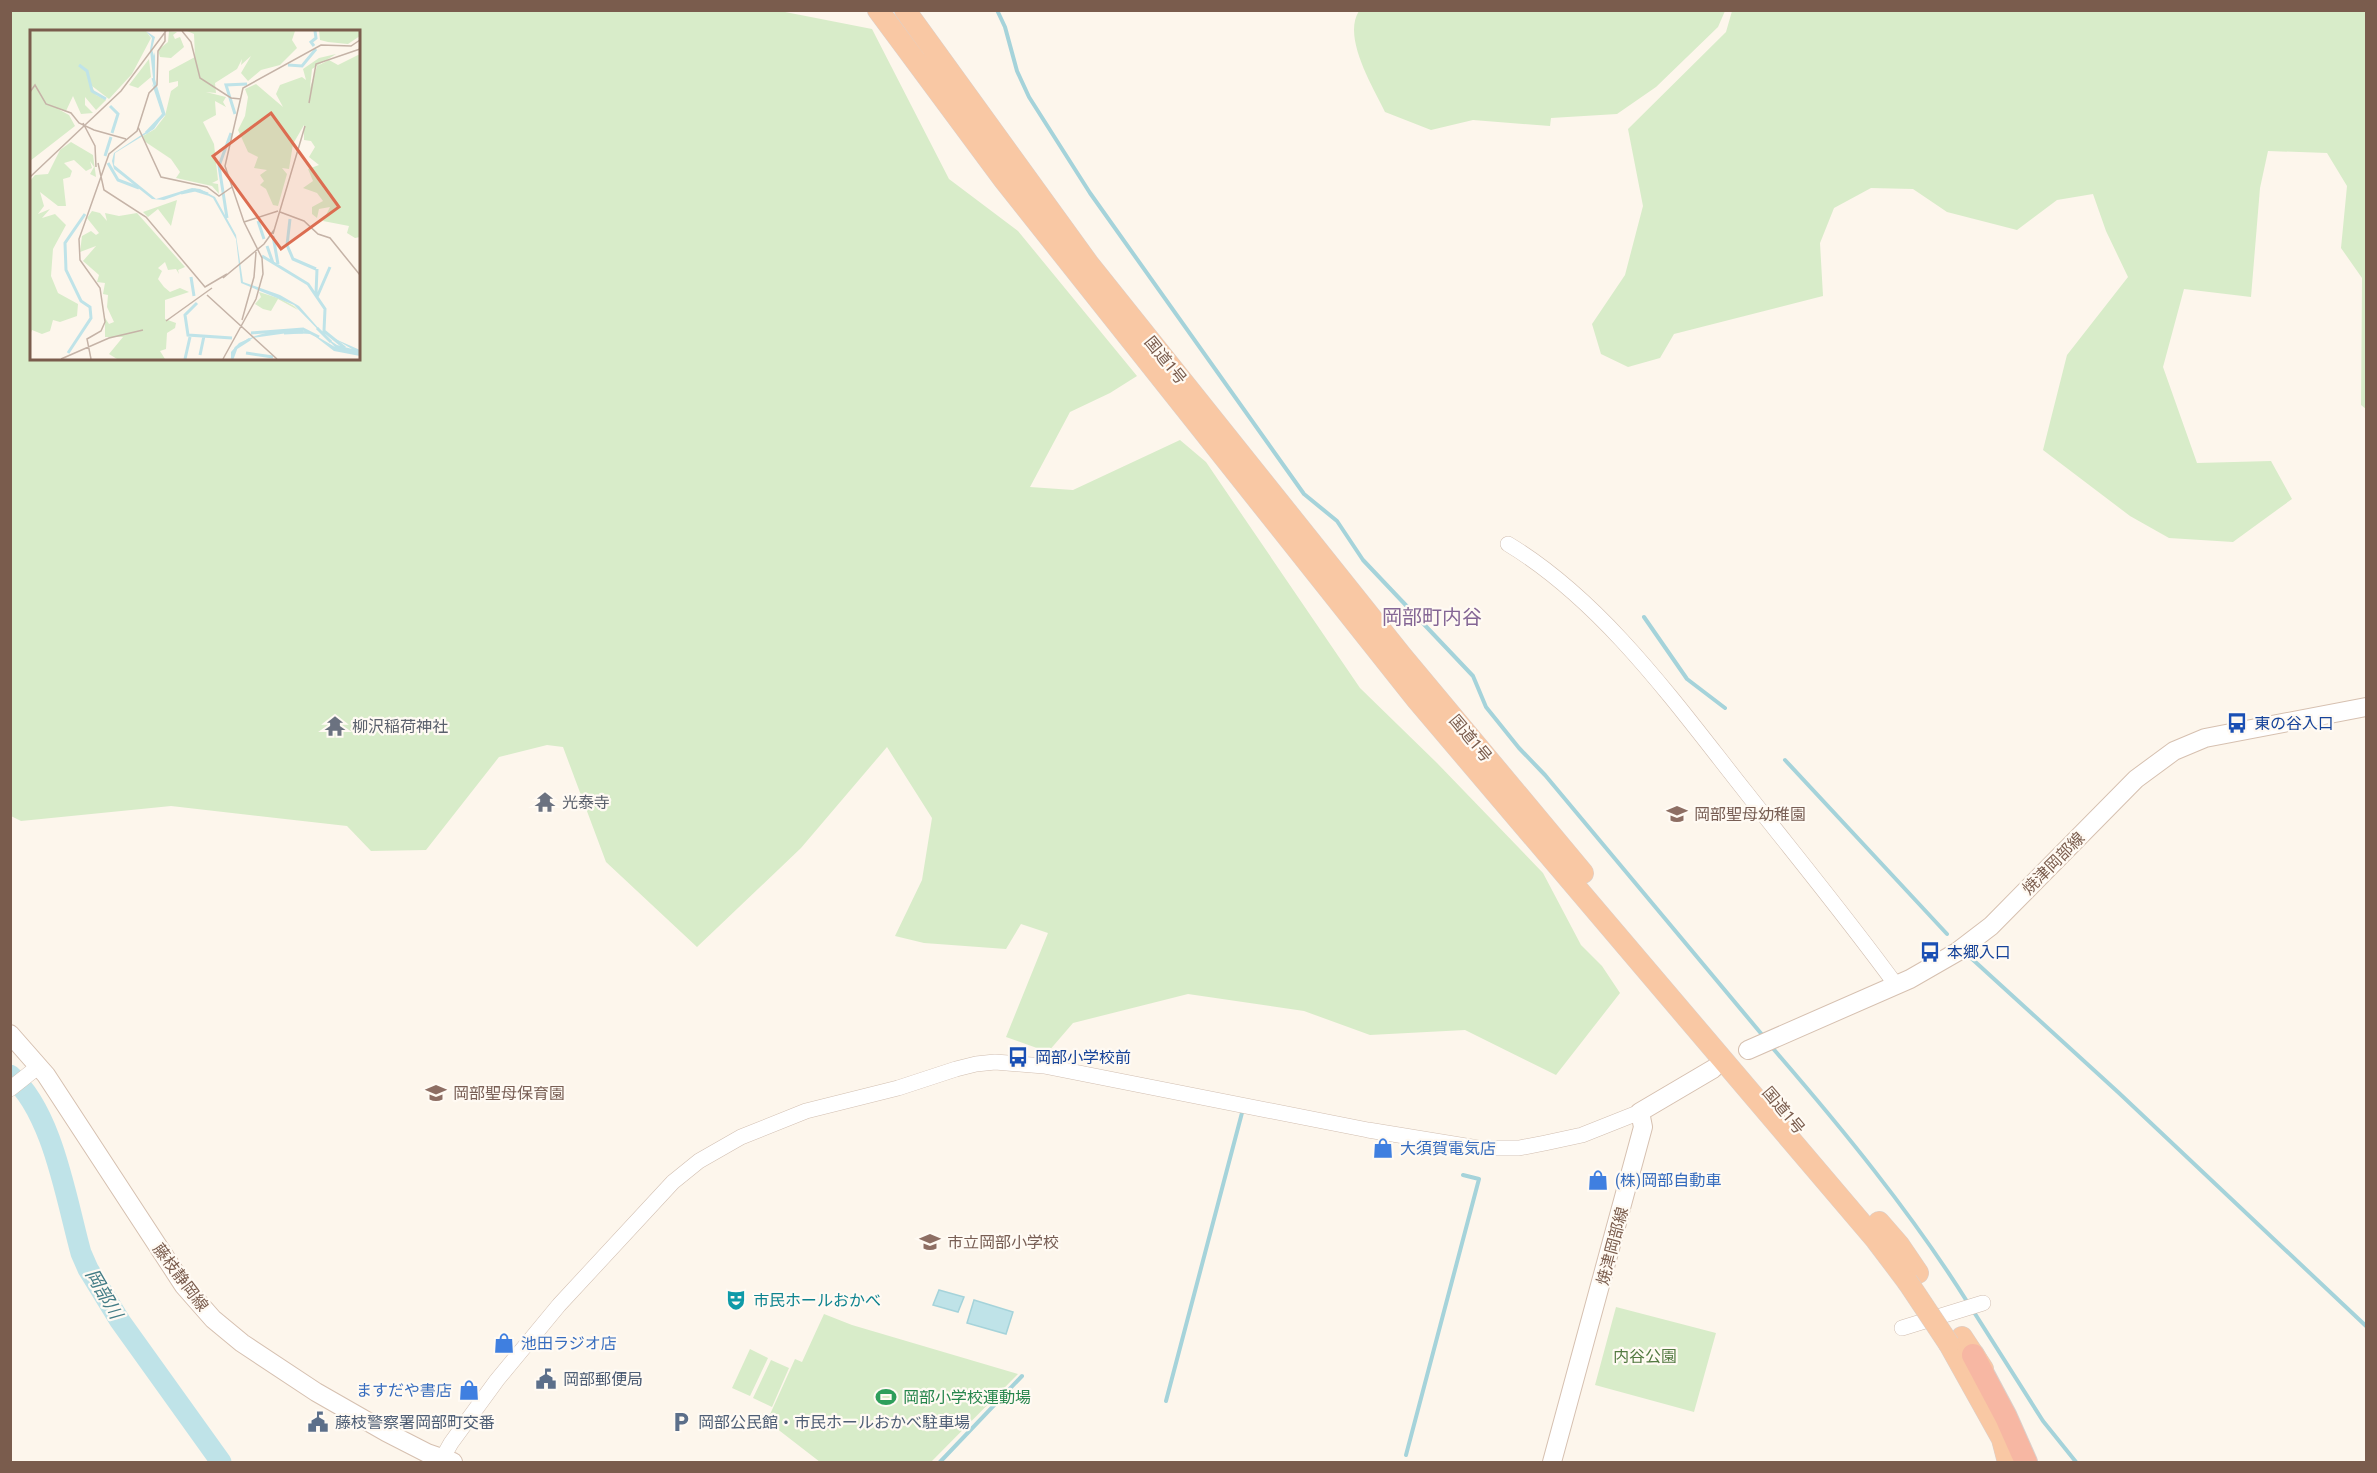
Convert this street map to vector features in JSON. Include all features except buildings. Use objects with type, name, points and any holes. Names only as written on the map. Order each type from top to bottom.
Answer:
[{"type":"highway","name":"国道1号","points":[[878,10],[1004,180],[1417,700],[1876,1240],[1913,1278],[2019,1422],[2038,1462]]},
{"type":"highway","name":"国道1号","points":[[905,10],[1088,264],[1402,656],[1899,1245],[1913,1278]]},
{"type":"highway","name":"国道1号","points":[[1962,1345],[2002,1439]]},
{"type":"highway","points":[[1962,1345],[2006,1417],[2026,1462]]},
{"type":"highway","points":[[2002,1439],[2009,1462]]},
{"type":"main road","name":"焼津岡部線","points":[[1748,1050],[1896,985],[1957,952],[1978,937],[2136,779],[2174,751],[2205,738],[2367,706]]},
{"type":"main road","name":"藤枝静岡線","points":[[10,1034],[184,1286],[213,1319],[242,1344],[316,1392],[386,1432],[448,1461]]},
{"type":"main road","points":[[1640,1112],[1713,1069]]},
{"type":"main road","name":"焼津岡部線","points":[[1552,1462],[1643,1127],[1640,1112]]},
{"type":"street","points":[[1508,544],[1550,572],[1588,606],[1653,675],[1896,985]]},
{"type":"street","points":[[448,1461],[468,1420],[497,1380],[567,1295],[673,1182],[699,1161],[741,1137],[806,1111],[898,1088],[976,1064],[1016,1062],[1368,1130],[1478,1148],[1519,1148],[1582,1135],[1640,1112]]},
{"type":"street","points":[[10,1089],[34,1070]]},
{"type":"street","points":[[1902,1328],[1983,1303]]},
{"type":"green space","points":[[11,10],[775,10],[872,29],[949,179],[1018,231],[1137,376],[1110,393],[1070,412],[1030,487],[1073,490],[1180,440],[1206,462],[1360,688],[1437,763],[1543,873],[1581,945],[1602,966],[1620,993],[1556,1075],[1465,1030],[1370,1035],[1304,1011],[1188,994],[1073,1023],[1048,1052],[1006,1037],[1048,933],[1021,924],[1006,949],[924,943],[895,936],[922,880],[932,818],[887,747],[801,848],[697,947],[606,862],[563,747],[547,745],[499,757],[426,850],[371,851],[347,826],[171,806],[21,821],[11,816]]},
{"type":"green space","points":[[1359,10],[1725,11],[1718,27],[1656,87],[1617,114],[1551,118],[1550,126],[1473,120],[1431,130],[1385,112],[1367,76],[1357,48],[1354,34]]},
{"type":"green space","points":[[1732,11],[2366,11],[2366,409],[2361,405],[2362,278],[2341,248],[2347,186],[2327,153],[2268,151],[2260,188],[2251,297],[2184,289],[2163,367],[2197,463],[2271,461],[2292,499],[2233,542],[2169,538],[2130,516],[2043,450],[2067,355],[2128,277],[2106,231],[2093,194],[2057,200],[2017,230],[1947,212],[1913,189],[1871,188],[1834,208],[1820,243],[1823,296],[1674,334],[1660,358],[1628,367],[1601,354],[1592,324],[1625,275],[1643,206],[1628,129],[1726,32]]},
{"type":"green space","name":"内谷公園","points":[[1616,1307],[1716,1333],[1694,1412],[1595,1385]]},
{"type":"green space","name":"岡部小学校運動場","points":[[824,1314],[852,1325],[1018,1374],[931,1462],[820,1462],[767,1421],[795,1359],[802,1362]]},
{"type":"green space","points":[[750,1349],[768,1358],[750,1396],[732,1388]]},
{"type":"green space","points":[[771,1360],[789,1368],[772,1407],[753,1398]]},
{"type":"water","points":[[939,1290],[964,1297],[958,1312],[933,1305]]},
{"type":"water","points":[[974,1300],[1013,1312],[1006,1334],[967,1323]]},
{"type":"waterway","points":[[997,10],[1005,27],[1017,71],[1029,97],[1090,193],[1304,494],[1337,521],[1363,560],[1473,676],[1486,707],[1519,748],[1545,775],[1764,1037]]},
{"type":"waterway","points":[[1644,617],[1687,679],[1725,708]]},
{"type":"waterway","points":[[1785,760],[1947,934]]},
{"type":"waterway","points":[[1971,958],[2119,1093],[2366,1326]]},
{"type":"waterway","points":[[1770,1045],[1823,1107],[1899,1203],[1968,1303]]},
{"type":"waterway","name":"岡部川","points":[[10,1075],[25,1091],[47,1133],[56,1158],[81,1253],[88,1269],[120,1321],[221,1462]]},
{"type":"waterway","points":[[1166,1401],[1243,1109]]},
{"type":"waterway","points":[[1406,1455],[1479,1179],[1463,1175]]},
{"type":"waterway","points":[[1972,1309],[2043,1421],[2076,1462]]},
{"type":"waterway","points":[[940,1462],[1022,1376]]},
{"type":"place","name":"東の谷入口","points":[[2237,723]]},
{"type":"place","name":"柳沢稲荷神社","points":[[335,726]]},
{"type":"place","name":"光泰寺","points":[[545,802]]},
{"type":"place","name":"岡部聖母幼稚園","points":[[1677,814]]},
{"type":"place","name":"本郷入口","points":[[1930,952]]},
{"type":"place","name":"岡部小学校前","points":[[1018,1057]]},
{"type":"place","name":"岡部聖母保育園","points":[[436,1093]]},
{"type":"place","name":"大須賀電気店","points":[[1383,1148]]},
{"type":"place","name":"(株)岡部自動車","points":[[1598,1180]]},
{"type":"place","name":"市立岡部小学校","points":[[930,1242]]},
{"type":"place","name":"市民ホールおかべ","points":[[736,1300]]},
{"type":"place","name":"池田ラジオ店","points":[[504,1343]]},
{"type":"place","name":"岡部郵便局","points":[[546,1379]]},
{"type":"place","name":"ますだや書店","points":[[469,1390]]},
{"type":"place","name":"岡部小学校運動場","points":[[886,1397]]},
{"type":"place","name":"藤枝警察署岡部町交番","points":[[318,1422]]},
{"type":"place","name":"岡部公民館・市民ホールおかべ駐車場","points":[[681,1422]]},
{"type":"district","name":"岡部町内谷","points":[[1432,617]]}]
